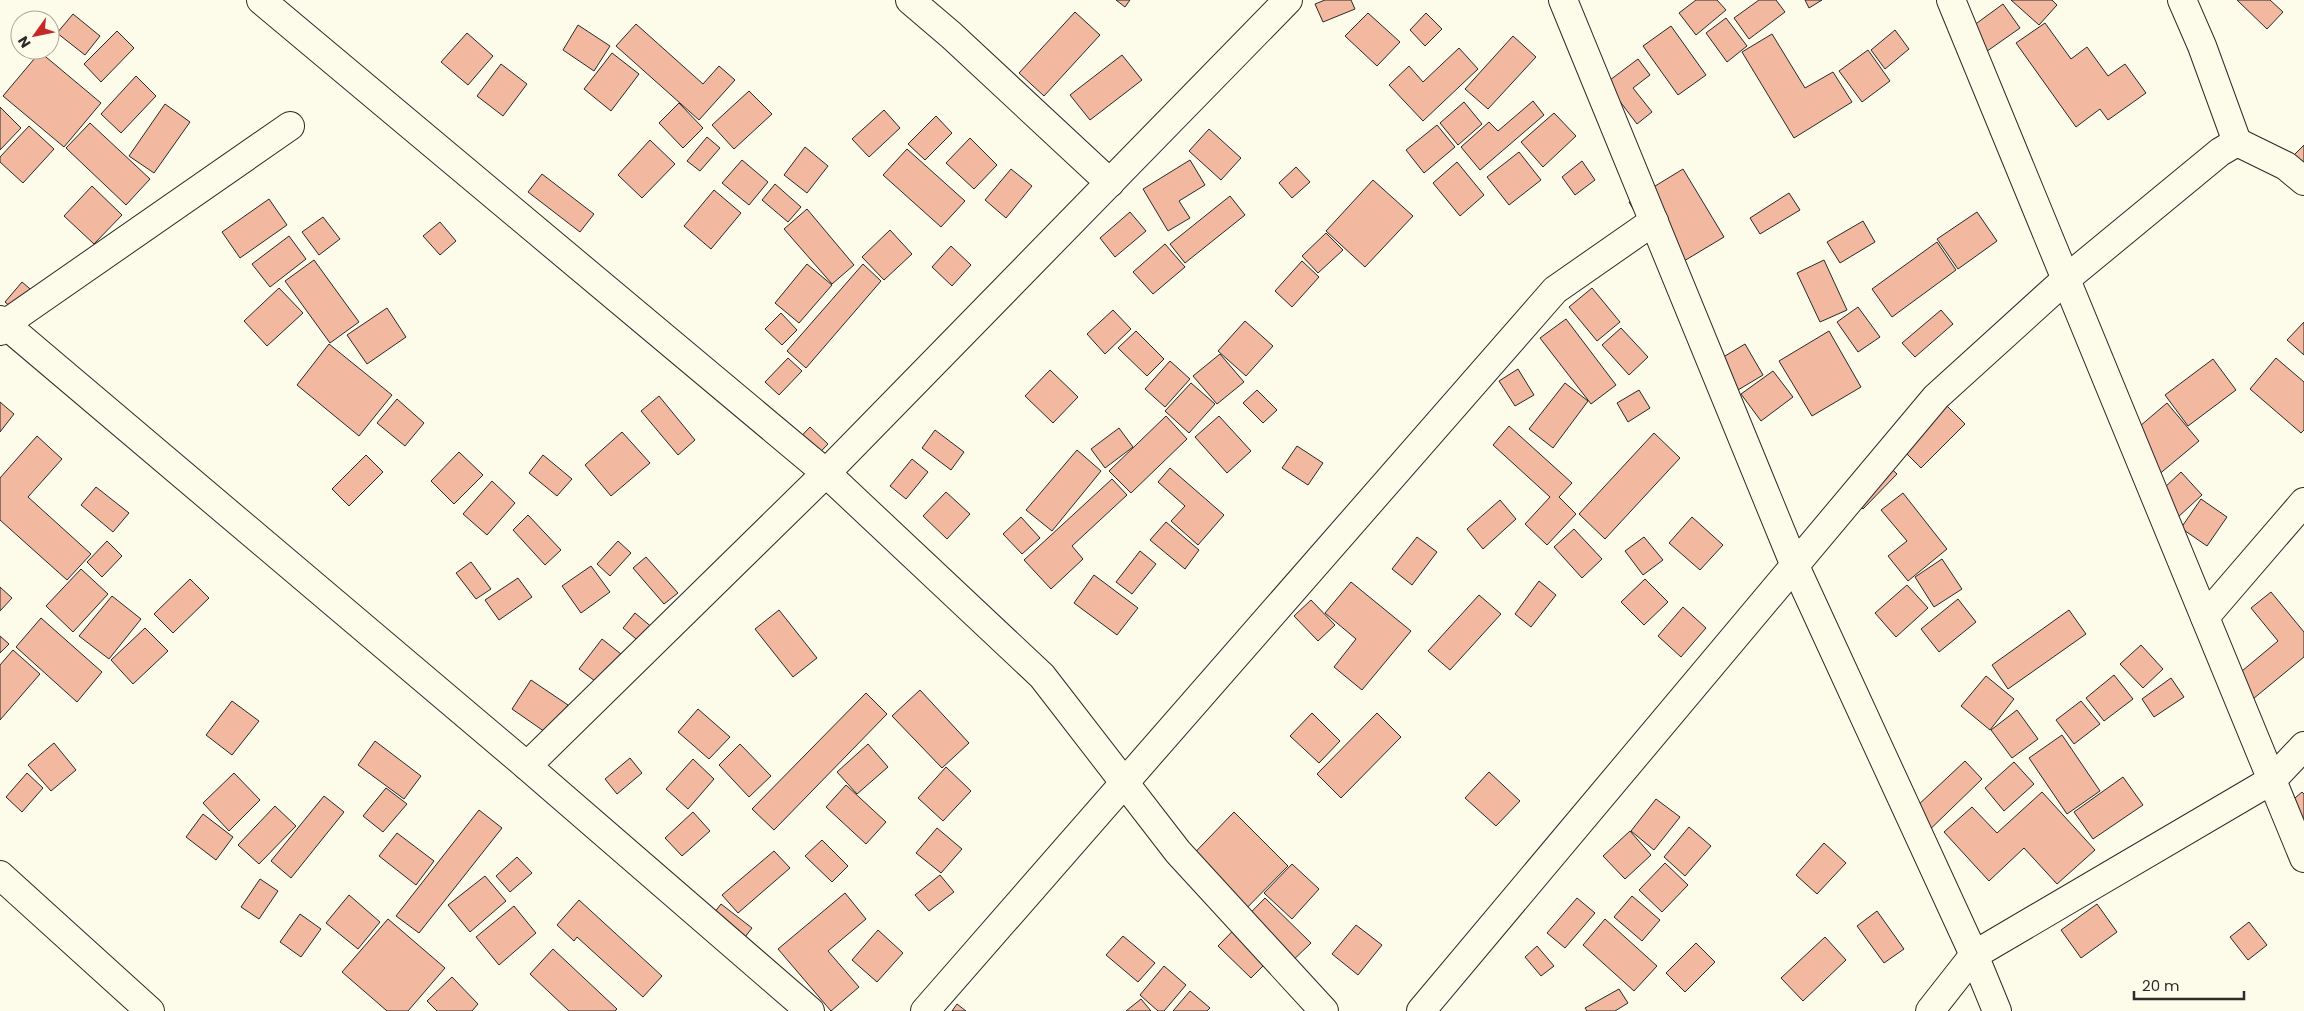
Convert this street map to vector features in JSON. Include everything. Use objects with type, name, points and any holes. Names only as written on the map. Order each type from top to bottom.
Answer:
[{"type":"street","points":[[261,0],[826,473],[1042,676],[1126,782],[1178,852],[1324,1011]]},
{"type":"street","points":[[910,0],[951,35],[1110,182]]},
{"type":"street","points":[[527,766],[826,473],[1288,0]]},
{"type":"street","points":[[1563,0],[1795,566],[1974,955],[1997,1011]]},
{"type":"street","points":[[1951,0],[2304,858]]},
{"type":"street","points":[[2182,0],[2202,46],[2237,142],[2286,166],[2304,181]]},
{"type":"street","points":[[290,126],[2,325],[527,766],[810,1011]]},
{"type":"street","points":[[1421,1011],[1936,397],[2066,279],[2220,152],[2237,142]]},
{"type":"street","points":[[925,1011],[1555,290],[1654,221]]},
{"type":"street","points":[[2205,617],[2304,502]]},
{"type":"street","points":[[1930,1011],[1974,955],[2272,780],[2304,746]]},
{"type":"street","points":[[0,875],[150,1011]]},
{"type":"building","points":[[1116,0],[1130,0],[1125,7]]},
{"type":"building","points":[[1325,0],[1351,0],[1355,9],[1323,22],[1315,4]]},
{"type":"building","points":[[1696,0],[1717,0],[1726,10],[1696,35],[1679,13]]},
{"type":"building","points":[[1759,0],[1776,0],[1785,12],[1749,39],[1734,18]]},
{"type":"building","points":[[1805,0],[1822,0],[1809,8]]},
{"type":"building","points":[[2011,0],[2052,0],[2057,5],[2039,25]]},
{"type":"building","points":[[2237,0],[2270,0],[2283,12],[2267,29]]},
{"type":"building","points":[[2003,4],[2020,28],[1983,54],[1966,31]]},
{"type":"building","points":[[1075,12],[1100,35],[1044,96],[1019,73]]},
{"type":"building","points":[[1368,13],[1400,42],[1377,66],[1345,36]]},
{"type":"building","points":[[1426,13],[1442,29],[1425,46],[1410,30]]},
{"type":"building","points":[[73,14],[100,36],[85,55],[60,35],[60,29]]},
{"type":"building","points":[[1726,18],[1747,46],[1727,62],[1706,33]]},
{"type":"building","points":[[2045,23],[2071,59],[2087,47],[2108,76],[2125,64],[2146,93],[2108,120],[2100,109],[2076,127],[2016,43]]},
{"type":"building","points":[[636,24],[703,84],[719,66],[735,80],[699,120],[616,46]]},
{"type":"building","points":[[578,25],[610,46],[594,71],[563,50]]},
{"type":"building","points":[[1671,26],[1706,75],[1678,95],[1643,46]]},
{"type":"building","points":[[1895,30],[1909,49],[1885,69],[1871,50]]},
{"type":"building","points":[[117,31],[134,48],[101,82],[84,64]]},
{"type":"building","points":[[467,33],[493,56],[468,85],[441,62]]},
{"type":"building","points":[[1772,34],[1805,88],[1833,72],[1852,102],[1794,138],[1742,52]]},
{"type":"building","points":[[1513,36],[1536,57],[1488,109],[1465,89]]},
{"type":"building","points":[[1459,48],[1478,69],[1423,121],[1389,85],[1409,66],[1423,82]]},
{"type":"building","points":[[1868,50],[1890,81],[1862,102],[1839,71]]},
{"type":"building","points":[[612,53],[639,74],[611,111],[584,89]]},
{"type":"building","points":[[1122,55],[1142,80],[1090,120],[1070,95]]},
{"type":"building","points":[[1638,59],[1650,75],[1633,88],[1652,112],[1637,124],[1606,83]]},
{"type":"building","points":[[33,60],[50,60],[101,103],[64,147],[3,96]]},
{"type":"building","points":[[501,64],[527,84],[503,116],[477,96]]},
{"type":"building","points":[[136,76],[156,96],[121,133],[101,114]]},
{"type":"building","points":[[749,91],[772,114],[734,149],[712,125]]},
{"type":"building","points":[[1533,101],[1544,115],[1480,170],[1461,147],[1489,122],[1498,131]]},
{"type":"building","points":[[1464,102],[1482,124],[1458,145],[1440,123]]},
{"type":"building","points":[[679,103],[703,128],[683,148],[659,123]]},
{"type":"building","points":[[165,104],[190,122],[154,173],[129,156]]},
{"type":"building","points":[[0,107],[21,128],[0,150]]},
{"type":"building","points":[[884,110],[900,128],[869,157],[852,139]]},
{"type":"building","points":[[1554,113],[1576,136],[1543,167],[1521,142]]},
{"type":"building","points":[[936,116],[952,133],[925,160],[908,144]]},
{"type":"building","points":[[90,123],[150,179],[126,205],[66,148]]},
{"type":"building","points":[[1437,125],[1455,147],[1424,173],[1406,150]]},
{"type":"building","points":[[29,126],[54,149],[23,183],[0,162],[0,157]]},
{"type":"building","points":[[1209,129],[1241,158],[1221,180],[1189,151]]},
{"type":"building","points":[[707,137],[720,148],[700,171],[687,161]]},
{"type":"building","points":[[970,138],[997,165],[974,189],[946,163]]},
{"type":"building","points":[[650,140],[675,164],[642,198],[618,175]]},
{"type":"building","points":[[2304,145],[2304,175],[2285,164]]},
{"type":"building","points":[[805,147],[828,166],[807,193],[784,175]]},
{"type":"building","points":[[907,149],[965,201],[941,227],[883,175]]},
{"type":"building","points":[[1519,152],[1541,180],[1509,205],[1487,177]]},
{"type":"building","points":[[742,160],[768,182],[749,205],[722,183]]},
{"type":"building","points":[[1190,160],[1205,185],[1179,201],[1190,218],[1168,231],[1143,189]]},
{"type":"building","points":[[1582,161],[1595,180],[1575,195],[1562,177]]},
{"type":"building","points":[[1457,162],[1484,195],[1460,216],[1433,183]]},
{"type":"building","points":[[1296,167],[1310,182],[1292,198],[1279,183]]},
{"type":"building","points":[[1011,169],[1032,186],[1006,218],[985,200]]},
{"type":"building","points":[[1683,169],[1724,237],[1669,270],[1629,202]]},
{"type":"building","points":[[542,174],[594,214],[580,232],[528,192]]},
{"type":"building","points":[[1373,180],[1413,216],[1365,267],[1326,231]]},
{"type":"building","points":[[775,184],[801,207],[788,222],[762,200]]},
{"type":"building","points":[[92,186],[122,215],[94,244],[64,216]]},
{"type":"building","points":[[714,190],[741,213],[711,249],[684,226]]},
{"type":"building","points":[[1789,193],[1800,210],[1760,234],[1750,218]]},
{"type":"building","points":[[1230,196],[1245,215],[1185,263],[1170,244]]},
{"type":"building","points":[[269,199],[287,225],[240,258],[222,232]]},
{"type":"building","points":[[807,209],[854,265],[832,284],[784,229]]},
{"type":"building","points":[[1130,212],[1146,231],[1115,257],[1100,238]]},
{"type":"building","points":[[1977,212],[1997,241],[1958,269],[1937,239]]},
{"type":"building","points":[[323,217],[340,239],[319,255],[302,232]]},
{"type":"building","points":[[1863,221],[1875,242],[1840,263],[1827,242]]},
{"type":"building","points":[[440,222],[456,241],[440,255],[423,236]]},
{"type":"building","points":[[890,230],[912,254],[884,280],[862,257]]},
{"type":"building","points":[[1326,233],[1343,250],[1318,273],[1302,256]]},
{"type":"building","points":[[289,236],[306,259],[270,287],[252,264]]},
{"type":"building","points":[[1937,242],[1956,270],[1892,317],[1872,289]]},
{"type":"building","points":[[1165,244],[1185,267],[1153,294],[1133,272]]},
{"type":"building","points":[[951,246],[971,265],[952,286],[932,267]]},
{"type":"building","points":[[314,260],[359,322],[330,343],[285,281]]},
{"type":"building","points":[[1824,260],[1847,310],[1820,322],[1797,273]]},
{"type":"building","points":[[1302,261],[1319,277],[1292,307],[1275,291]]},
{"type":"building","points":[[807,264],[832,285],[799,323],[775,303]]},
{"type":"building","points":[[863,264],[881,281],[806,368],[787,351]]},
{"type":"building","points":[[22,282],[43,300],[26,320],[5,302]]},
{"type":"building","points":[[279,288],[303,313],[267,346],[244,321]]},
{"type":"building","points":[[1592,288],[1620,322],[1597,341],[1569,307]]},
{"type":"building","points":[[1858,307],[1880,337],[1858,352],[1837,322]]},
{"type":"building","points":[[387,308],[406,337],[367,364],[347,335]]},
{"type":"building","points":[[1113,310],[1131,329],[1105,354],[1087,334]]},
{"type":"building","points":[[1941,310],[1953,324],[1915,357],[1902,343]]},
{"type":"building","points":[[781,313],[797,330],[782,345],[765,329]]},
{"type":"building","points":[[1566,319],[1616,385],[1591,404],[1540,338]]},
{"type":"building","points":[[1245,321],[1273,346],[1246,376],[1218,351]]},
{"type":"building","points":[[2304,322],[2304,355],[2287,340]]},
{"type":"building","points":[[1621,328],[1648,357],[1629,375],[1602,345]]},
{"type":"building","points":[[1136,331],[1164,359],[1147,376],[1118,348]]},
{"type":"building","points":[[1829,331],[1861,387],[1812,416],[1779,361]]},
{"type":"building","points":[[329,344],[392,395],[359,436],[297,385]]},
{"type":"building","points":[[1745,344],[1763,375],[1738,390],[1720,359]]},
{"type":"building","points":[[1220,354],[1244,382],[1217,404],[1193,376]]},
{"type":"building","points":[[788,358],[802,371],[779,395],[765,382]]},
{"type":"building","points":[[2276,358],[2304,382],[2304,430],[2301,433],[2250,389]]},
{"type":"building","points":[[2213,359],[2236,390],[2188,426],[2165,395]]},
{"type":"building","points":[[1170,361],[1190,379],[1165,407],[1145,389]]},
{"type":"building","points":[[1518,369],[1534,395],[1515,406],[1499,381]]},
{"type":"building","points":[[1050,370],[1078,397],[1053,423],[1025,396]]},
{"type":"building","points":[[1773,371],[1793,397],[1761,421],[1741,394]]},
{"type":"building","points":[[1191,383],[1215,404],[1189,433],[1165,411]]},
{"type":"building","points":[[1565,383],[1588,401],[1553,448],[1529,429]]},
{"type":"building","points":[[1257,390],[1277,410],[1263,423],[1243,403]]},
{"type":"building","points":[[1639,390],[1650,408],[1628,422],[1617,403]]},
{"type":"building","points":[[659,396],[695,440],[678,455],[641,411]]},
{"type":"building","points":[[397,399],[424,423],[405,446],[377,423]]},
{"type":"building","points":[[0,402],[14,414],[0,432]]},
{"type":"building","points":[[1943,402],[1965,424],[1921,468],[1898,445]]},
{"type":"building","points":[[2167,403],[2199,441],[2157,476],[2126,438]]},
{"type":"building","points":[[1166,416],[1187,439],[1131,493],[1109,471]]},
{"type":"building","points":[[1219,416],[1251,451],[1227,473],[1195,437]]},
{"type":"building","points":[[1509,426],[1572,483],[1559,497],[1576,514],[1547,545],[1525,524],[1550,497],[1493,445]]},
{"type":"building","points":[[810,427],[828,444],[805,468],[787,451]]},
{"type":"building","points":[[1119,428],[1133,447],[1105,468],[1091,449]]},
{"type":"building","points":[[935,430],[964,452],[951,470],[922,448]]},
{"type":"building","points":[[622,432],[650,463],[611,496],[585,465]]},
{"type":"building","points":[[1654,433],[1680,458],[1605,539],[1579,514]]},
{"type":"building","points":[[37,436],[62,459],[28,497],[91,554],[67,580],[0,520],[0,478]]},
{"type":"building","points":[[1297,446],[1323,463],[1308,485],[1282,468]]},
{"type":"building","points":[[1077,450],[1101,471],[1052,531],[1026,510]]},
{"type":"building","points":[[459,452],[483,475],[454,504],[431,481]]},
{"type":"building","points":[[366,455],[383,472],[349,506],[332,489]]},
{"type":"building","points":[[543,455],[572,479],[557,496],[529,473]]},
{"type":"building","points":[[1880,458],[1897,474],[1863,509],[1847,493]]},
{"type":"building","points":[[912,459],[928,472],[906,499],[890,486]]},
{"type":"building","points":[[1170,468],[1224,515],[1198,545],[1171,521],[1185,506],[1158,482]]},
{"type":"building","points":[[2181,472],[2202,495],[2165,529],[2144,507]]},
{"type":"building","points":[[1112,479],[1127,495],[1072,546],[1083,559],[1051,589],[1024,560]]},
{"type":"building","points":[[492,481],[515,503],[487,535],[463,514]]},
{"type":"building","points":[[96,487],[129,513],[113,532],[81,505]]},
{"type":"building","points":[[946,492],[970,514],[947,539],[923,516]]},
{"type":"building","points":[[1903,493],[1947,549],[1908,581],[1888,556],[1907,541],[1881,510]]},
{"type":"building","points":[[2201,499],[2227,517],[2207,546],[2181,528]]},
{"type":"building","points":[[1500,500],[1516,519],[1483,549],[1467,529]]},
{"type":"building","points":[[528,515],[561,550],[545,565],[513,530]]},
{"type":"building","points":[[1021,517],[1040,538],[1022,554],[1003,534]]},
{"type":"building","points":[[1692,517],[1723,545],[1700,570],[1669,543]]},
{"type":"building","points":[[1166,522],[1199,550],[1185,569],[1150,540]]},
{"type":"building","points":[[1574,529],[1602,559],[1582,578],[1554,547]]},
{"type":"building","points":[[1417,537],[1437,552],[1412,585],[1392,569]]},
{"type":"building","points":[[1644,537],[1663,560],[1643,575],[1625,551]]},
{"type":"building","points":[[107,541],[122,556],[102,577],[87,562]]},
{"type":"building","points":[[618,541],[631,553],[610,576],[597,564]]},
{"type":"building","points":[[1140,551],[1156,564],[1132,594],[1116,582]]},
{"type":"building","points":[[646,557],[678,593],[664,604],[633,568]]},
{"type":"building","points":[[1942,559],[1962,589],[1934,607],[1915,577]]},
{"type":"building","points":[[471,562],[491,589],[476,599],[456,573]]},
{"type":"building","points":[[591,566],[610,592],[581,613],[562,586]]},
{"type":"building","points":[[81,569],[108,594],[73,632],[46,606]]},
{"type":"building","points":[[1094,575],[1138,608],[1117,635],[1074,603]]},
{"type":"building","points":[[518,578],[532,597],[499,620],[485,600]]},
{"type":"building","points":[[190,579],[209,598],[173,633],[154,614]]},
{"type":"building","points":[[1645,579],[1668,602],[1644,625],[1621,602]]},
{"type":"building","points":[[1539,581],[1556,595],[1531,627],[1515,614]]},
{"type":"building","points":[[1351,582],[1411,631],[1362,690],[1334,667],[1356,639],[1325,613]]},
{"type":"building","points":[[1907,585],[1928,608],[1896,637],[1875,613]]},
{"type":"building","points":[[0,587],[12,598],[0,611]]},
{"type":"building","points":[[2271,592],[2304,632],[2304,657],[2242,708],[2224,686],[2278,641],[2251,608]]},
{"type":"building","points":[[1479,595],[1501,614],[1450,670],[1428,651]]},
{"type":"building","points":[[112,596],[141,619],[109,659],[79,636]]},
{"type":"building","points":[[1958,599],[1976,622],[1939,652],[1921,629]]},
{"type":"building","points":[[1311,600],[1335,625],[1318,641],[1294,616]]},
{"type":"building","points":[[1683,607],[1706,628],[1681,657],[1658,636]]},
{"type":"building","points":[[779,610],[817,658],[793,677],[755,629]]},
{"type":"building","points":[[2069,610],[2086,634],[2008,689],[1992,665]]},
{"type":"building","points":[[635,613],[660,634],[648,649],[623,628]]},
{"type":"building","points":[[41,618],[102,672],[77,702],[16,647]]},
{"type":"building","points":[[145,628],[168,651],[133,684],[111,660]]},
{"type":"building","points":[[0,636],[9,644],[0,653]]},
{"type":"building","points":[[602,639],[621,654],[599,684],[579,669]]},
{"type":"building","points":[[2141,645],[2163,669],[2143,688],[2120,664]]},
{"type":"building","points":[[13,650],[40,674],[0,720],[0,665]]},
{"type":"building","points":[[2114,675],[2133,699],[2104,721],[2086,698]]},
{"type":"building","points":[[1986,676],[2014,699],[1990,730],[1961,706]]},
{"type":"building","points":[[2171,678],[2184,697],[2154,717],[2142,699]]},
{"type":"building","points":[[531,680],[568,705],[548,734],[512,709]]},
{"type":"building","points":[[920,690],[969,743],[942,768],[892,716]]},
{"type":"building","points":[[866,693],[887,714],[774,830],[752,809]]},
{"type":"building","points":[[232,701],[259,721],[232,755],[206,735]]},
{"type":"building","points":[[2081,701],[2100,724],[2074,744],[2056,720]]},
{"type":"building","points":[[698,709],[730,737],[709,759],[678,732]]},
{"type":"building","points":[[2017,710],[2038,739],[2012,758],[1991,730]]},
{"type":"building","points":[[1312,713],[1340,741],[1319,763],[1290,736]]},
{"type":"building","points":[[1377,713],[1401,737],[1341,798],[1317,774]]},
{"type":"building","points":[[2062,735],[2100,791],[2067,814],[2029,758]]},
{"type":"building","points":[[375,741],[421,776],[404,799],[358,765]]},
{"type":"building","points":[[54,743],[76,770],[51,791],[28,765]]},
{"type":"building","points":[[740,744],[771,776],[749,797],[719,765]]},
{"type":"building","points":[[868,744],[888,767],[857,794],[837,772]]},
{"type":"building","points":[[630,758],[642,773],[617,794],[605,779]]},
{"type":"building","points":[[693,759],[714,779],[688,809],[666,789]]},
{"type":"building","points":[[1965,761],[1982,779],[1917,842],[1899,823]]},
{"type":"building","points":[[2014,762],[2034,784],[2004,811],[1985,788]]},
{"type":"building","points":[[946,767],[971,791],[943,821],[918,798]]},
{"type":"building","points":[[1489,772],[1520,801],[1496,826],[1465,798]]},
{"type":"building","points":[[27,773],[43,788],[22,812],[6,797]]},
{"type":"building","points":[[234,773],[260,800],[229,831],[203,803]]},
{"type":"building","points":[[2123,777],[2143,805],[2093,839],[2074,812]]},
{"type":"building","points":[[846,785],[886,822],[866,844],[826,807]]},
{"type":"building","points":[[386,788],[407,804],[383,832],[363,816]]},
{"type":"building","points":[[2042,792],[2095,850],[2057,884],[2024,848],[1989,881],[1944,832],[1972,807],[1997,833]]},
{"type":"building","points":[[2302,792],[2304,794],[2304,842],[2275,815]]},
{"type":"building","points":[[324,796],[344,812],[291,878],[271,861]]},
{"type":"building","points":[[1656,799],[1680,817],[1654,850],[1631,831]]},
{"type":"building","points":[[275,806],[296,826],[259,864],[238,845]]},
{"type":"building","points":[[479,810],[502,828],[419,933],[396,916]]},
{"type":"building","points":[[693,812],[710,831],[682,856],[665,838]]},
{"type":"building","points":[[1234,812],[1288,866],[1233,922],[1179,869]]},
{"type":"building","points":[[203,814],[233,837],[216,860],[186,837]]},
{"type":"building","points":[[1689,827],[1711,846],[1685,876],[1664,857]]},
{"type":"building","points":[[937,828],[962,849],[941,873],[916,853]]},
{"type":"building","points":[[1630,831],[1651,855],[1625,879],[1603,856]]},
{"type":"building","points":[[397,833],[434,861],[416,885],[379,856]]},
{"type":"building","points":[[822,840],[848,866],[832,882],[805,856]]},
{"type":"building","points":[[1824,843],[1846,863],[1817,894],[1796,875]]},
{"type":"building","points":[[774,851],[790,868],[738,913],[722,895]]},
{"type":"building","points":[[517,857],[532,873],[510,892],[496,876]]},
{"type":"building","points":[[1665,863],[1688,885],[1662,912],[1639,890]]},
{"type":"building","points":[[1292,864],[1319,889],[1292,919],[1264,893]]},
{"type":"building","points":[[940,875],[954,892],[929,911],[915,895]]},
{"type":"building","points":[[485,876],[506,901],[470,932],[448,905]]},
{"type":"building","points":[[260,879],[278,891],[259,919],[241,907]]},
{"type":"building","points":[[845,893],[866,919],[828,951],[859,987],[831,1011],[778,949]]},
{"type":"building","points":[[349,895],[380,922],[358,949],[326,923]]},
{"type":"building","points":[[1632,896],[1660,920],[1642,941],[1614,917]]},
{"type":"building","points":[[1265,898],[1311,943],[1286,967],[1274,955],[1251,978],[1218,946]]},
{"type":"building","points":[[1577,898],[1595,913],[1565,948],[1547,933]]},
{"type":"building","points":[[579,900],[662,976],[643,997],[577,937],[574,941],[557,925]]},
{"type":"building","points":[[721,904],[752,928],[735,950],[704,926]]},
{"type":"building","points":[[2097,904],[2117,932],[2081,958],[2061,930]]},
{"type":"building","points":[[514,906],[536,933],[499,965],[476,937]]},
{"type":"building","points":[[1877,911],[1904,949],[1884,963],[1857,926]]},
{"type":"building","points":[[300,914],[321,929],[301,957],[280,942]]},
{"type":"building","points":[[388,919],[445,968],[408,1011],[387,1011],[342,972]]},
{"type":"building","points":[[1605,919],[1657,966],[1634,991],[1583,945]]},
{"type":"building","points":[[2249,922],[2267,945],[2248,960],[2230,937]]},
{"type":"building","points":[[1356,925],[1382,945],[1358,975],[1332,954]]},
{"type":"building","points":[[878,930],[903,953],[877,982],[852,960]]},
{"type":"building","points":[[1123,936],[1155,963],[1138,982],[1106,955]]},
{"type":"building","points":[[1825,937],[1846,960],[1803,1001],[1781,978]]},
{"type":"building","points":[[1696,943],[1715,962],[1685,992],[1666,973]]},
{"type":"building","points":[[1537,946],[1554,966],[1541,976],[1525,957]]},
{"type":"building","points":[[553,949],[617,1009],[615,1011],[569,1011],[530,974]]},
{"type":"building","points":[[1164,966],[1186,985],[1164,1011],[1158,1011],[1140,995]]},
{"type":"building","points":[[452,977],[478,1004],[472,1011],[437,1011],[427,1001]]},
{"type":"building","points":[[1619,989],[1628,1003],[1615,1011],[1587,1011],[1585,1008]]},
{"type":"building","points":[[1190,991],[1210,1008],[1207,1011],[1173,1011]]},
{"type":"building","points":[[1141,999],[1151,1011],[1126,1011]]},
{"type":"building","points":[[957,1004],[966,1011],[952,1011]]}]
